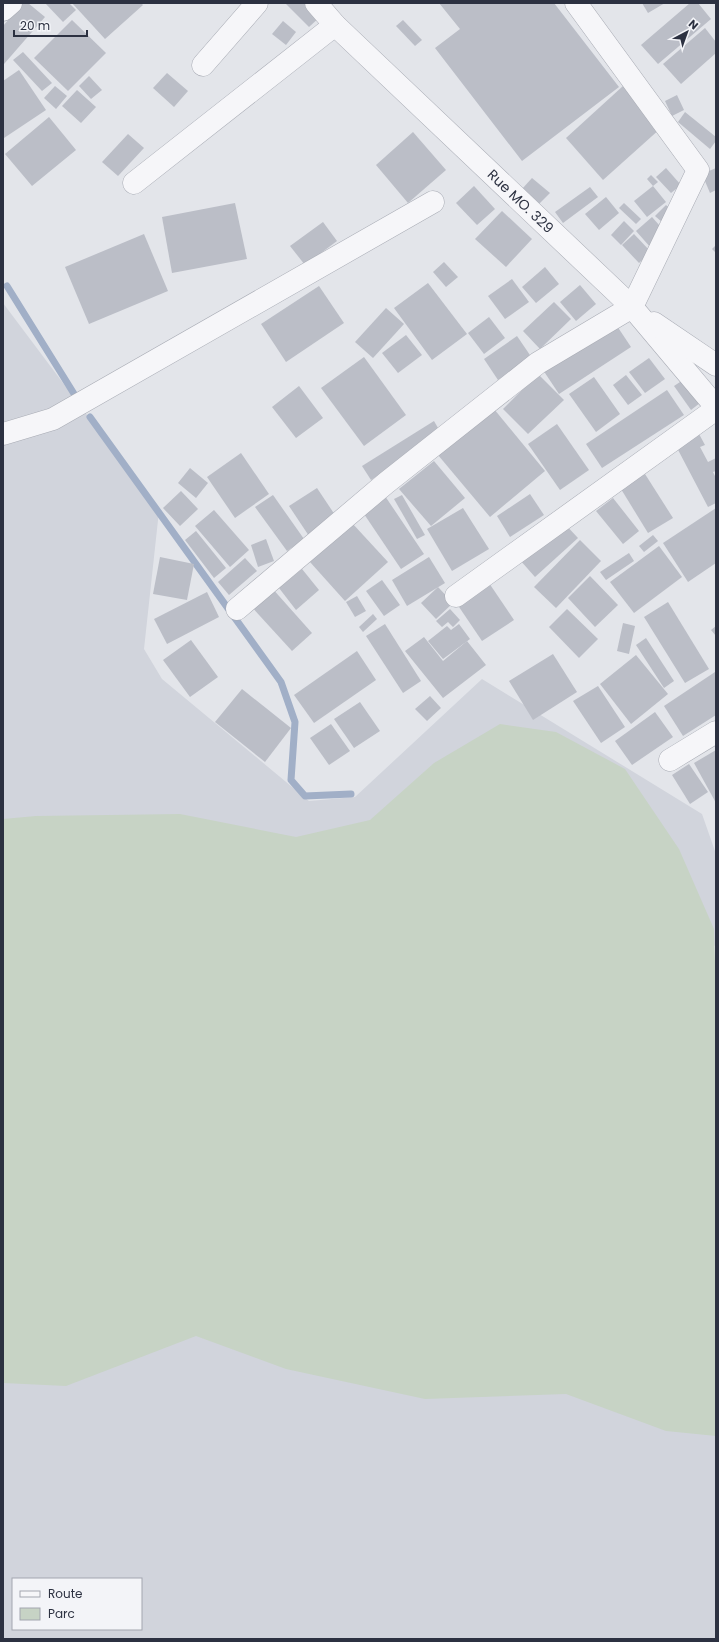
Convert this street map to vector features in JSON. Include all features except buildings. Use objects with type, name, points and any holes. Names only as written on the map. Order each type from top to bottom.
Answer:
[{"type":"street","points":[[3,10],[11,3]]},
{"type":"street","points":[[203,65],[257,3]]},
{"type":"street","name":"Rue MO. 329","points":[[316,3],[335,25],[632,307],[716,408]]},
{"type":"street","points":[[237,609],[386,483],[538,362],[632,307],[707,169],[576,3]]},
{"type":"street","points":[[134,183],[335,25]]},
{"type":"street","points":[[3,434],[53,419],[433,202]]},
{"type":"street","points":[[632,307],[716,365]]},
{"type":"street","points":[[456,596],[716,408]]},
{"type":"street","points":[[670,760],[716,732]]},
{"type":"shaded area","points":[[3,303],[159,511],[144,649],[162,679],[309,801],[355,797],[482,679],[702,814],[716,854],[716,945],[703,951],[716,1006],[716,1639],[3,1639]]},
{"type":"green space","points":[[500,724],[556,732],[625,769],[679,849],[714,929],[716,995],[716,1436],[666,1431],[566,1394],[425,1399],[286,1369],[196,1336],[66,1386],[3,1383],[3,819],[36,816],[180,814],[296,837],[370,820],[434,763]]},
{"type":"waterway","points":[[7,286],[76,397]]},
{"type":"waterway","points":[[90,417],[281,682],[295,722],[291,780],[305,796],[351,794]]}]
